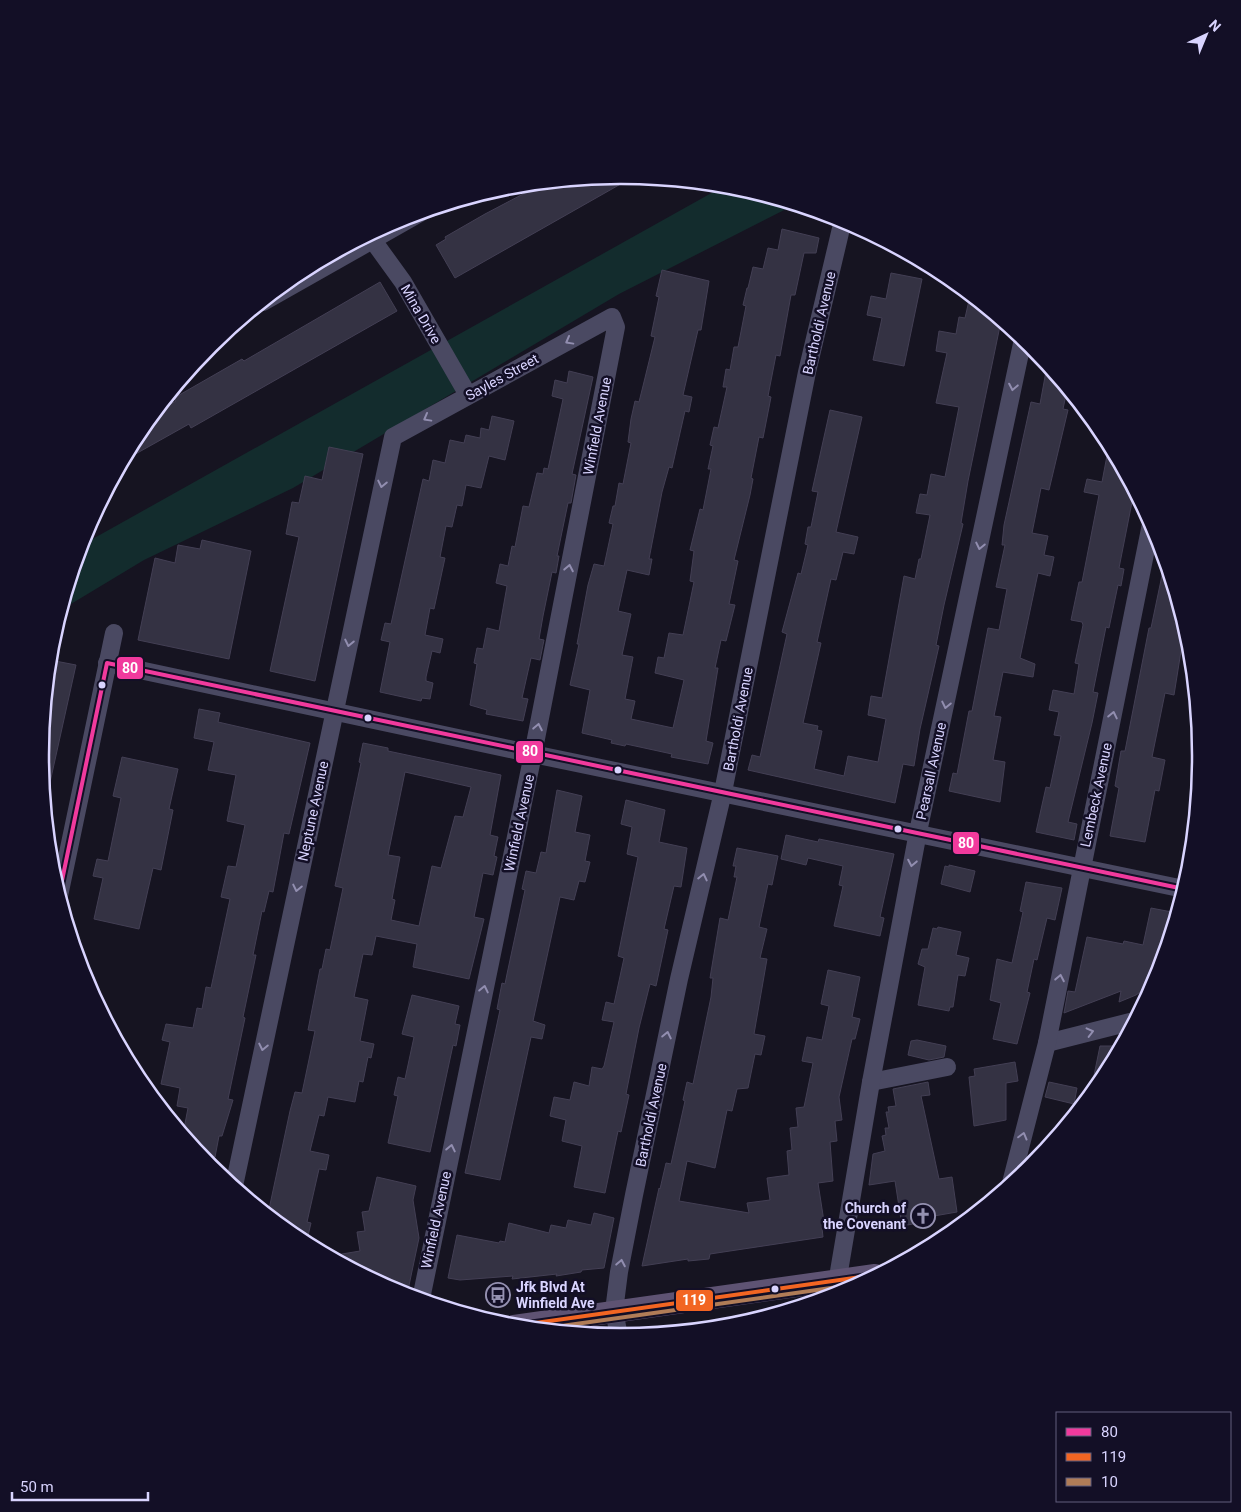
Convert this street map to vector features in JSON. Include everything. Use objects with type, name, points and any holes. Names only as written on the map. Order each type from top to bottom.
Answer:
[{"type":"main road","points":[[540,1322],[614,1311],[828,1288]]},
{"type":"street","name":"Bartholdi Avenue","points":[[617,1328],[614,1311],[619,1272],[679,979],[723,792],[807,372],[841,229]]},
{"type":"street","name":"Mina Drive","points":[[373,241],[403,282],[468,396]]},
{"type":"street","name":"Sayles Street","points":[[392,437],[612,317]]},
{"type":"street","name":"Winfield Avenue","points":[[423,1292],[533,754],[616,327],[612,317]]},
{"type":"street","name":"Pearsall Avenue","points":[[837,1285],[871,1082],[918,832],[1021,348]]},
{"type":"street","name":"Neptune Avenue","points":[[236,1178],[392,437]]},
{"type":"street","name":"Lembeck Avenue","points":[[1014,1170],[1047,1044],[1149,538]]},
{"type":"street","points":[[62,879],[114,633]]},
{"type":"street","points":[[107,663],[533,754],[918,832],[1177,887]]},
{"type":"street","points":[[1047,1044],[1126,1023]]},
{"type":"street","points":[[871,1082],[947,1067]]},
{"type":"green space","points":[[713,192],[785,209],[619,294],[293,488],[144,560],[69,605],[91,540]]},
{"type":"building","points":[[621,184],[455,278],[436,245],[446,239],[445,237],[527,192],[583,185]]},
{"type":"building","points":[[782,229],[819,238],[816,253],[804,253],[795,295],[791,295],[780,356],[776,355],[768,396],[771,397],[763,438],[759,437],[751,478],[753,479],[750,495],[734,560],[738,561],[729,604],[735,605],[726,641],[721,640],[715,668],[718,668],[706,741],[713,743],[708,764],[671,757],[672,754],[626,744],[625,746],[611,743],[612,740],[582,733],[590,690],[570,685],[579,644],[577,644],[588,585],[594,564],[604,566],[613,524],[609,523],[613,506],[615,506],[619,483],[623,484],[631,443],[628,442],[631,419],[635,401],[639,402],[655,337],[651,336],[659,297],[656,296],[662,270],[709,281],[701,330],[698,330],[683,395],[692,397],[689,412],[685,411],[672,468],[669,467],[662,492],[649,559],[652,559],[649,575],[627,570],[618,611],[631,614],[622,655],[633,657],[625,699],[635,701],[631,719],[673,728],[684,680],[655,673],[658,657],[664,658],[669,633],[683,635],[694,582],[690,581],[694,551],[690,550],[700,509],[703,510],[711,469],[708,469],[713,446],[710,445],[714,427],[718,428],[727,387],[723,387],[726,369],[730,370],[734,347],[738,347],[746,306],[743,305],[753,267],[763,269],[768,248],[778,250]]},
{"type":"building","points":[[891,273],[922,279],[904,366],[873,360],[882,318],[867,315],[871,296],[886,299]]},
{"type":"building","points":[[380,282],[397,311],[191,428],[189,424],[135,454],[167,408],[176,401],[175,399],[176,397],[242,359],[244,361]]},
{"type":"building","points":[[969,302],[999,328],[968,481],[961,523],[963,524],[944,605],[936,645],[939,646],[920,729],[914,766],[903,764],[895,803],[748,770],[752,755],[760,757],[787,634],[782,632],[798,573],[801,574],[808,545],[805,544],[808,527],[811,527],[818,492],[812,491],[830,410],[862,417],[836,532],[858,537],[854,554],[843,552],[836,580],[831,579],[817,642],[821,643],[803,723],[818,726],[817,730],[822,731],[814,769],[844,776],[848,756],[878,762],[886,719],[868,715],[871,696],[882,698],[904,576],[915,579],[919,559],[921,559],[930,515],[916,513],[920,494],[927,495],[931,474],[945,477],[959,407],[936,403],[947,353],[936,351],[939,331],[956,334],[959,317],[965,318]]},
{"type":"building","points":[[569,371],[593,377],[572,474],[576,475],[571,503],[568,503],[557,556],[559,556],[556,573],[552,572],[543,616],[539,639],[544,640],[540,660],[531,658],[522,698],[528,699],[523,721],[486,714],[487,710],[470,705],[477,664],[474,663],[477,648],[483,649],[487,628],[499,631],[507,586],[496,583],[500,564],[508,566],[512,546],[515,547],[523,506],[529,507],[537,473],[543,474],[544,468],[548,469],[563,399],[552,396],[555,380],[567,383]]},
{"type":"building","points":[[1046,374],[1065,398],[1063,409],[1068,410],[1049,490],[1041,488],[1032,533],[1048,536],[1044,555],[1054,557],[1050,576],[1038,573],[1020,658],[1035,664],[1033,677],[1003,672],[994,716],[1001,717],[993,760],[1005,762],[1000,802],[949,791],[953,773],[957,774],[969,711],[972,711],[988,628],[999,630],[1007,589],[996,587],[1005,545],[1002,545],[1004,525],[1031,402],[1040,404]]},
{"type":"building","points":[[492,416],[514,421],[505,460],[489,456],[481,488],[466,485],[462,506],[457,505],[452,527],[446,526],[440,557],[445,558],[434,609],[430,608],[425,635],[443,639],[440,653],[432,651],[426,677],[426,681],[433,683],[430,699],[422,698],[421,701],[380,692],[390,642],[381,640],[385,623],[391,624],[423,479],[429,481],[433,460],[445,463],[450,440],[464,443],[466,435],[480,438],[481,428],[489,430]]},
{"type":"building","points":[[329,447],[363,454],[315,681],[270,671],[299,537],[286,534],[292,502],[299,503],[305,476],[322,480]]},
{"type":"building","points":[[1107,456],[1132,501],[1119,568],[1124,569],[1121,586],[1118,585],[1109,628],[1106,627],[1093,692],[1098,693],[1068,822],[1077,824],[1074,840],[1036,832],[1046,787],[1050,788],[1061,736],[1054,735],[1059,712],[1049,710],[1053,690],[1074,694],[1079,664],[1075,663],[1083,625],[1082,622],[1071,620],[1079,582],[1082,582],[1099,495],[1084,492],[1087,479],[1102,482]]},
{"type":"building","points":[[202,540],[251,551],[229,659],[138,640],[155,558],[175,563],[178,545],[200,549]]},
{"type":"building","points":[[1162,573],[1173,608],[1182,648],[1174,695],[1165,693],[1152,757],[1165,760],[1159,791],[1155,790],[1145,842],[1110,836],[1119,788],[1115,786],[1121,751],[1125,751],[1149,628],[1151,628]]},
{"type":"building","points":[[57,661],[76,665],[50,784],[50,719]]},
{"type":"building","points":[[199,709],[220,713],[218,722],[310,743],[289,834],[284,833],[273,892],[269,891],[264,912],[262,911],[253,955],[256,955],[243,1017],[245,1018],[228,1099],[233,1100],[222,1136],[219,1136],[215,1157],[185,1125],[188,1108],[177,1106],[180,1088],[161,1084],[170,1042],[162,1040],[166,1024],[193,1028],[197,1008],[202,1009],[206,987],[211,988],[230,899],[221,897],[228,866],[236,867],[245,825],[227,821],[236,775],[208,770],[214,742],[194,738]]},
{"type":"building","points":[[363,743],[388,748],[388,751],[501,775],[490,835],[498,837],[494,856],[497,857],[493,875],[483,873],[474,917],[484,919],[469,979],[413,967],[417,944],[376,936],[372,955],[363,954],[354,997],[368,1000],[360,1041],[374,1044],[371,1058],[368,1057],[363,1082],[359,1081],[355,1102],[328,1097],[324,1116],[319,1115],[310,1151],[329,1155],[326,1170],[319,1169],[307,1222],[311,1223],[308,1234],[269,1208],[290,1111],[295,1092],[302,1093],[315,1031],[308,1030],[320,969],[322,969],[326,949],[330,950],[343,888],[335,886],[361,763],[359,762]],"holes":[[[405,772],[471,787],[463,817],[455,816],[441,868],[432,866],[419,926],[391,920],[395,900],[392,899],[400,857],[388,855]]]},
{"type":"building","points":[[122,757],[178,769],[169,809],[173,810],[161,870],[153,868],[139,929],[94,919],[103,878],[93,876],[97,859],[108,861],[121,798],[113,796]]},
{"type":"building","points":[[557,790],[582,796],[575,832],[590,835],[585,861],[590,862],[585,882],[579,881],[574,900],[560,897],[533,1021],[545,1025],[542,1039],[531,1037],[500,1180],[465,1173],[500,1010],[497,1009],[502,983],[505,984],[525,890],[522,889],[526,871],[536,873],[541,852],[546,853]]},
{"type":"building","points":[[626,800],[665,810],[659,842],[687,848],[681,887],[674,886],[664,929],[668,930],[656,986],[650,984],[639,1028],[626,1094],[629,1095],[621,1132],[618,1131],[605,1193],[574,1187],[582,1146],[562,1141],[566,1120],[550,1116],[554,1097],[570,1100],[574,1082],[589,1086],[592,1067],[602,1069],[604,1066],[614,1022],[602,1020],[606,1002],[614,1004],[624,958],[618,956],[638,857],[627,854],[632,827],[621,824]]},
{"type":"building","points":[[786,835],[818,842],[819,839],[894,854],[880,917],[884,918],[880,936],[834,926],[843,886],[839,885],[843,866],[808,858],[806,865],[781,859]]},
{"type":"building","points":[[737,848],[778,856],[772,885],[768,884],[759,927],[767,929],[760,958],[767,959],[754,1034],[765,1036],[761,1055],[755,1054],[748,1088],[737,1089],[732,1111],[727,1110],[715,1168],[687,1161],[679,1201],[749,1213],[747,1203],[770,1200],[767,1178],[789,1175],[787,1151],[792,1150],[790,1128],[798,1127],[796,1108],[804,1107],[813,1063],[802,1061],[807,1037],[822,1040],[829,1006],[821,1004],[828,970],[860,977],[852,1017],[860,1019],[855,1039],[852,1039],[839,1097],[842,1120],[835,1121],[837,1141],[830,1142],[833,1181],[818,1183],[825,1228],[822,1228],[823,1237],[710,1254],[709,1259],[688,1261],[688,1259],[642,1266],[666,1163],[671,1164],[685,1101],[683,1100],[687,1082],[693,1084],[711,997],[713,978],[710,978],[720,918],[728,920],[737,877],[734,877],[736,866],[733,866]]},
{"type":"building","points":[[949,865],[975,871],[970,892],[941,884],[945,866],[949,867]]},
{"type":"building","points":[[1026,882],[1062,888],[1055,920],[1047,918],[1037,960],[1034,959],[1027,992],[1030,993],[1017,1044],[993,1039],[1001,1003],[990,1000],[997,959],[1012,963],[1023,912],[1020,911]]},
{"type":"building","points":[[1151,908],[1171,912],[1162,940],[1141,991],[1119,1002],[1121,991],[1064,1013],[1068,991],[1075,992],[1087,937],[1123,944],[1124,941],[1143,945]]},
{"type":"building","points":[[938,927],[961,932],[956,955],[969,958],[965,976],[958,975],[953,1007],[950,1007],[949,1011],[918,1005],[925,967],[918,964],[922,949],[928,949],[933,928],[937,929]]},
{"type":"building","points":[[412,995],[459,1006],[455,1024],[460,1025],[456,1046],[453,1045],[430,1152],[388,1143],[398,1096],[394,1095],[398,1077],[405,1079],[414,1037],[402,1034]]},
{"type":"building","points":[[917,1040],[946,1046],[944,1057],[929,1060],[908,1055],[911,1041]]},
{"type":"building","points":[[1100,1046],[1114,1046],[1096,1074],[1094,1077]]},
{"type":"building","points":[[1015,1062],[1018,1081],[1006,1083],[1006,1120],[974,1126],[969,1077],[975,1076],[974,1069]]},
{"type":"building","points":[[928,1082],[930,1095],[921,1096],[939,1179],[952,1177],[957,1212],[934,1216],[935,1220],[902,1226],[895,1181],[869,1185],[873,1154],[885,1151],[882,1136],[886,1135],[885,1128],[889,1128],[886,1112],[889,1112],[888,1107],[896,1106],[893,1089]]},
{"type":"building","points":[[1049,1082],[1077,1088],[1074,1104],[1045,1097]]},
{"type":"building","points":[[377,1177],[416,1186],[413,1200],[419,1238],[409,1287],[368,1269],[341,1254],[360,1251],[357,1232],[365,1231],[362,1212],[369,1211]]},
{"type":"building","points":[[594,1213],[614,1218],[604,1268],[582,1270],[581,1272],[556,1276],[557,1274],[512,1279],[513,1276],[460,1280],[448,1278],[457,1235],[499,1243],[500,1241],[505,1242],[509,1223],[549,1233],[551,1225],[566,1228],[568,1220],[591,1225]]},
{"type":"transit line","name":"80","points":[[62,879],[107,663],[1177,887]]},
{"type":"transit line","name":"119","points":[[541,1322],[852,1278]]},
{"type":"transit line","name":"10","points":[[567,1325],[827,1289]]},
{"type":"place","name":"Church of the Covenant","points":[[923,1216]]},
{"type":"place","name":"Jfk Blvd At Winfield Ave","points":[[498,1295]]}]
